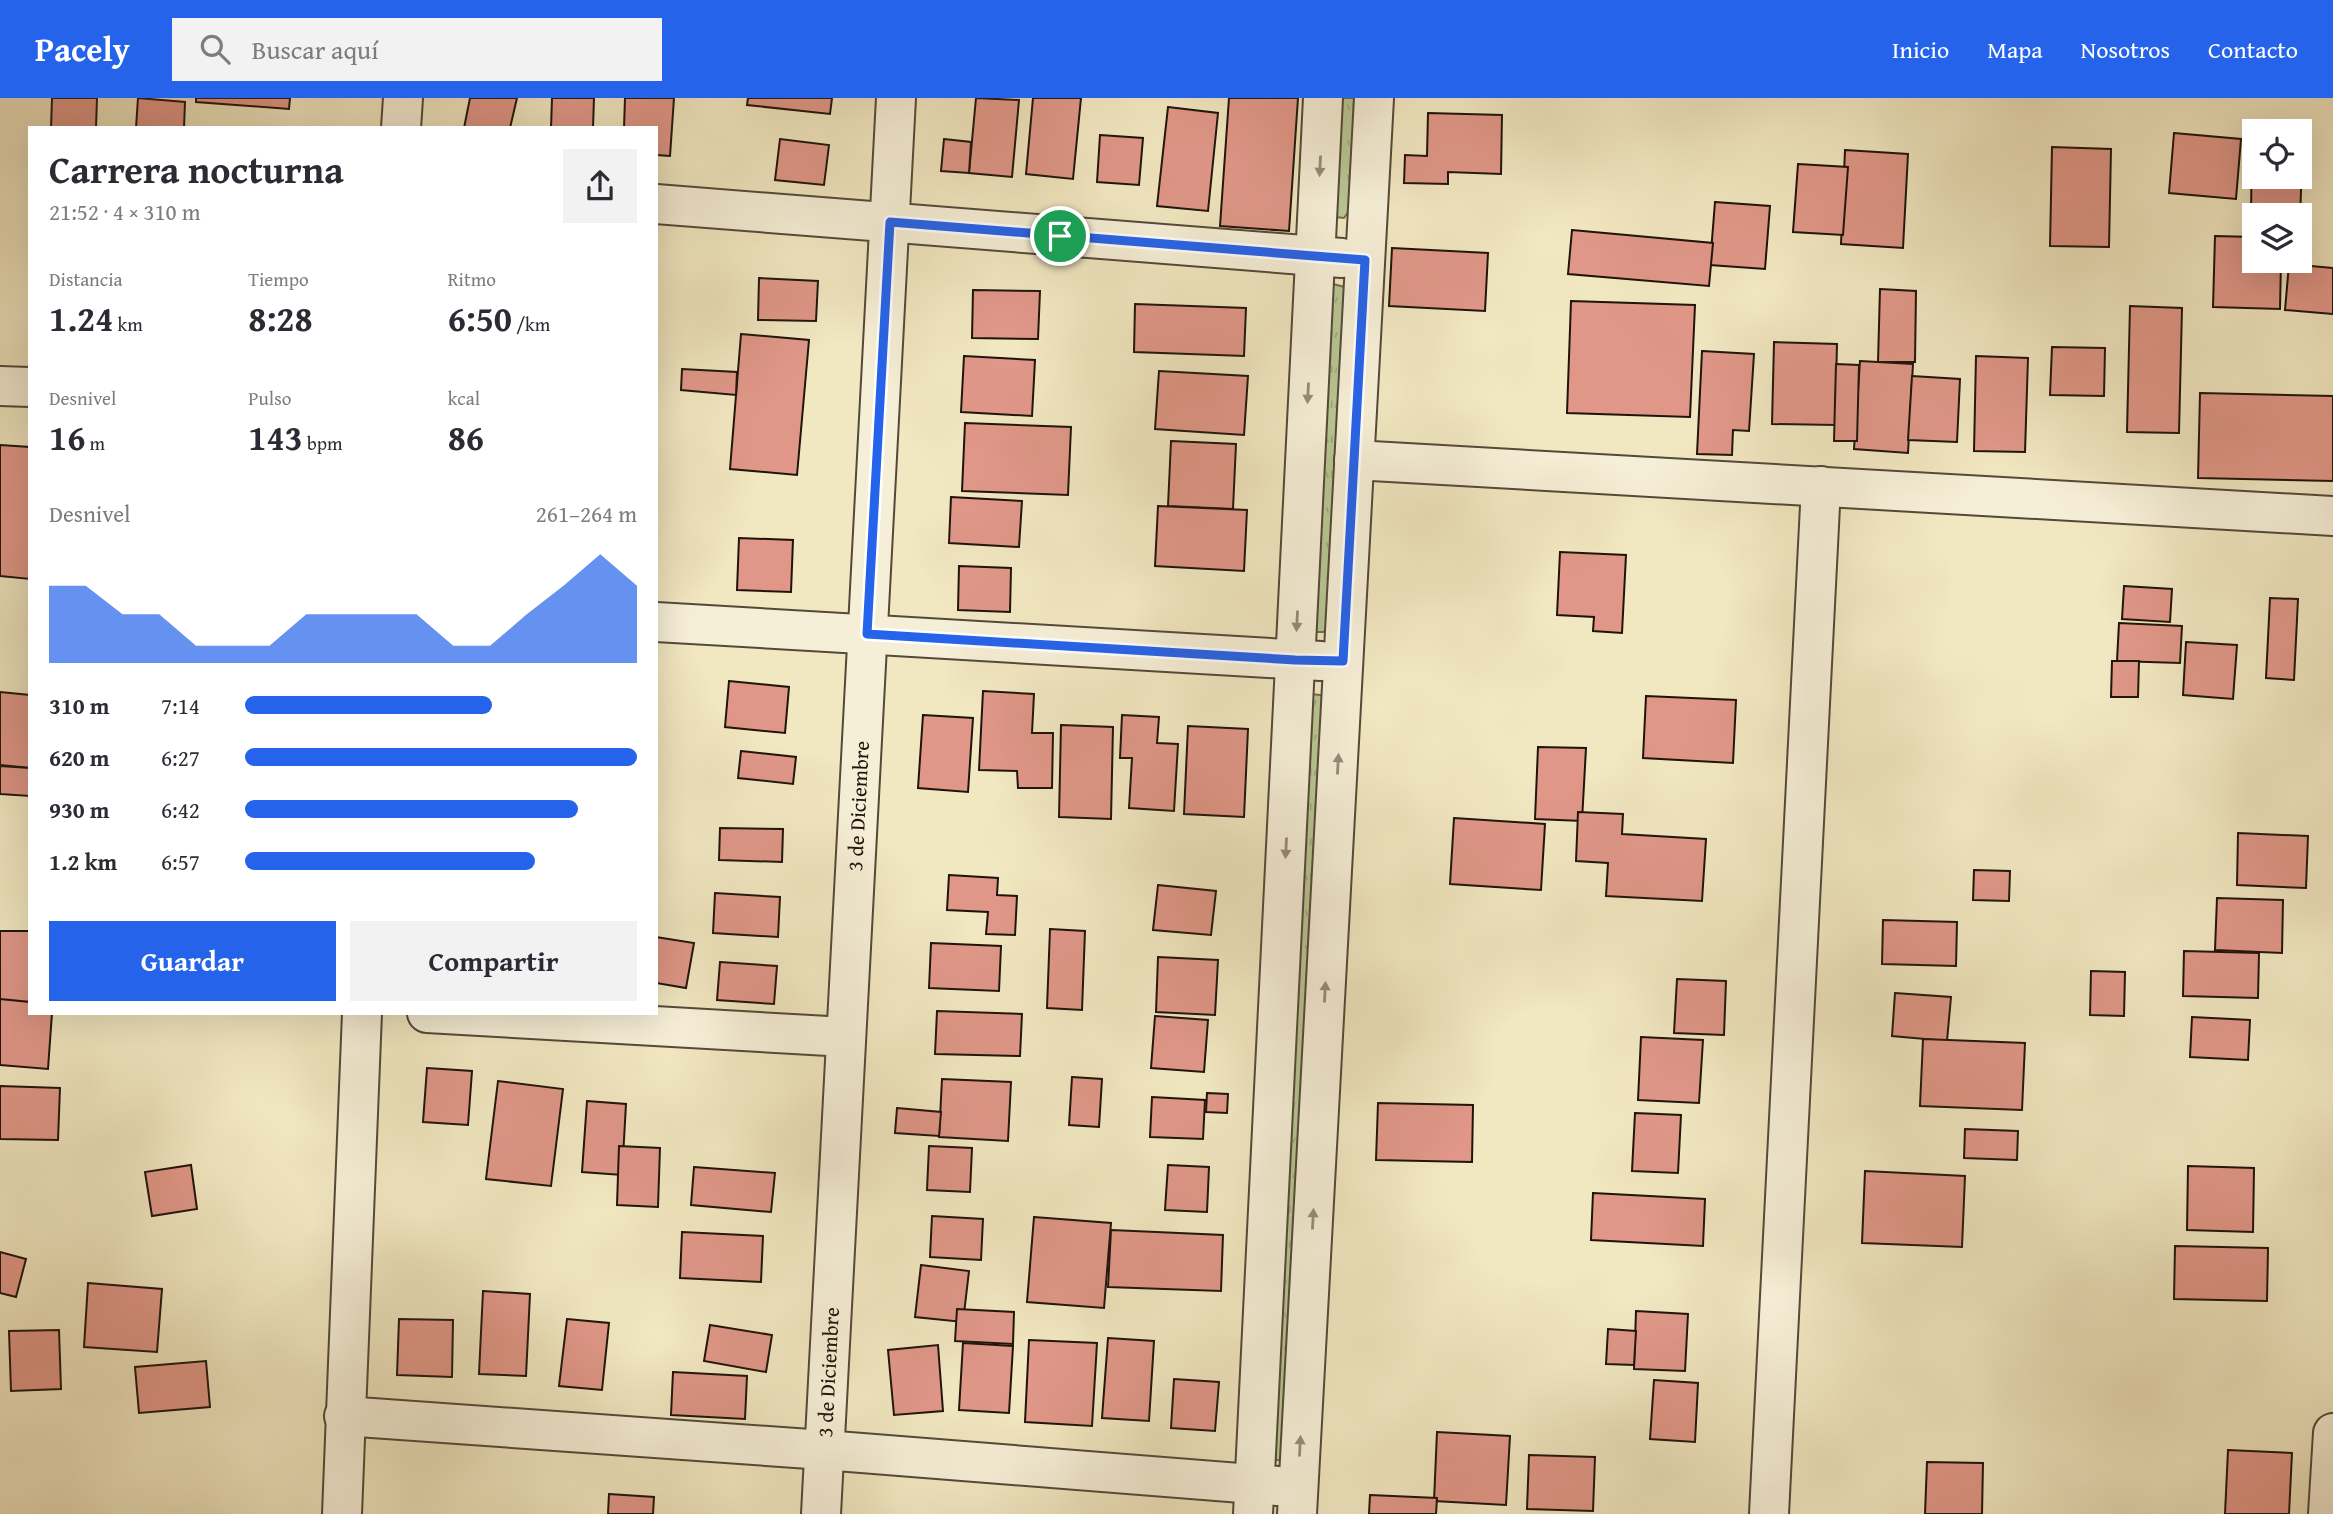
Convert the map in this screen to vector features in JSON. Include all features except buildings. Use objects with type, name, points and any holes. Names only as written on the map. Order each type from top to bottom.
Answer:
[{"type":"street","points":[[401,126],[402,98]]},
{"type":"street","name":"3 de Diciembre","points":[[821,1514],[896,98]]},
{"type":"street","points":[[1254,1499],[1323,98]]},
{"type":"street","points":[[344,1416],[824,1450],[1254,1499],[1297,1501],[1374,98]]},
{"type":"street","points":[[658,204],[1365,260]]},
{"type":"street","points":[[0,386],[28,387]]},
{"type":"street","points":[[1354,460],[2333,516]]},
{"type":"street","points":[[1769,1514],[1821,486]]},
{"type":"street","points":[[658,622],[1343,661]]},
{"type":"street","points":[[342,1514],[362,1015]]},
{"type":"street","points":[[462,1015],[846,1037]]},
{"type":"street","points":[[2328,1514],[2333,1433]]},
{"type":"green space","points":[[1337,98],[1356,98],[1349,211],[1344,218],[1335,217]]},
{"type":"green space","points":[[1333,284],[1345,287],[1327,630],[1313,632]]},
{"type":"green space","points":[[1311,694],[1324,698],[1284,1459],[1272,1461]]},
{"type":"route","points":[[890,222],[1060,236],[1365,260],[1343,661],[867,634],[890,222]]}]
